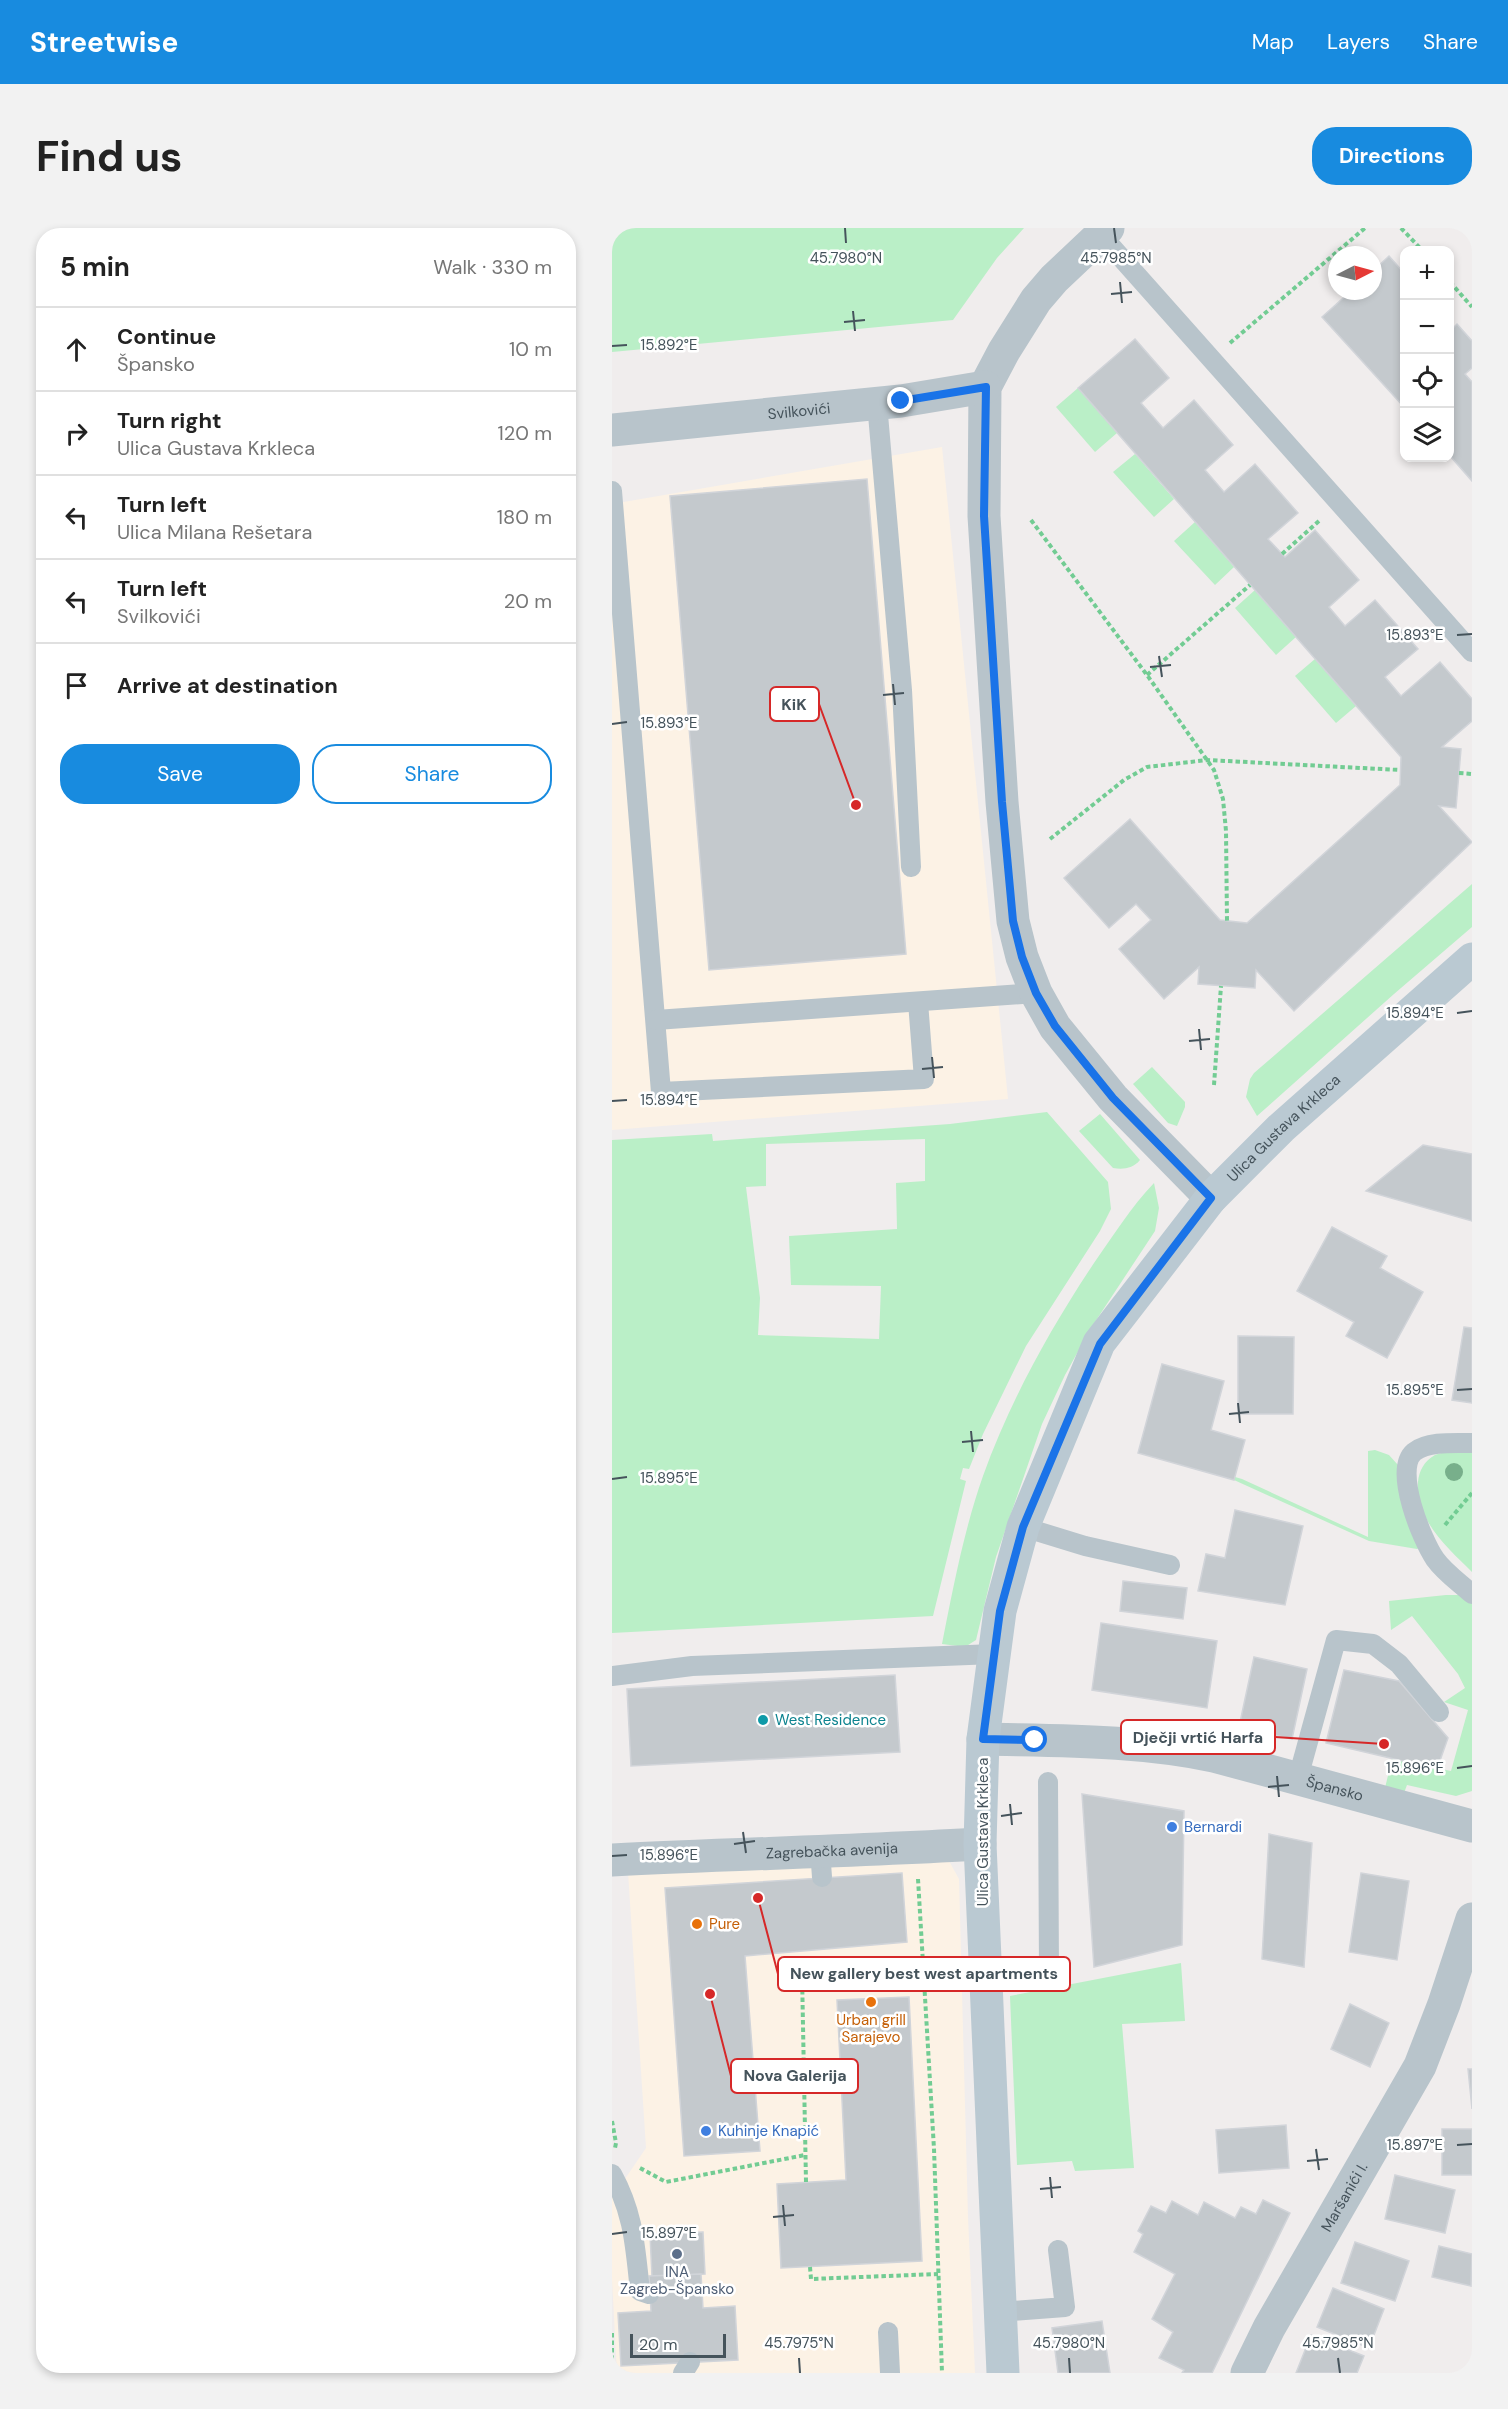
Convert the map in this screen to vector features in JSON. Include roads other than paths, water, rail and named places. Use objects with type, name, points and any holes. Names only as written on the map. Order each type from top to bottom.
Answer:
[{"type":"street","points":[[1104,231],[1054,279],[1036,300],[1004,351],[986,387],[984,516],[1002,802],[1013,921],[1022,957],[1036,993],[1055,1026],[1113,1098],[1211,1198]]},
{"type":"street","name":"Svilkovići","points":[[612,430],[877,404],[942,396],[986,387]]},
{"type":"street","name":"Ulica Gustava Krkleca","points":[[1003,2373],[980,1844],[983,1739],[994,1654],[1000,1611],[1023,1527],[1100,1344],[1211,1198],[1281,1128],[1472,960]]},
{"type":"street","name":"Špansko","points":[[983,1739],[1049,1740],[1177,1748],[1298,1778],[1472,1826]]},
{"type":"street","name":"Zagrebačka avenija","points":[[612,1860],[821,1864],[893,1850],[980,1844]]},
{"type":"street","name":"Maršanići I.","points":[[1247,2373],[1269,2328],[1420,2066],[1444,2004],[1472,1919]]},
{"type":"lane","points":[[1104,231],[1211,359],[1472,652]]},
{"type":"lane","points":[[877,404],[902,690],[911,867]]},
{"type":"lane","points":[[612,491],[661,1092],[924,1079],[918,1002]]},
{"type":"lane","points":[[656,1020],[1036,993]]},
{"type":"lane","points":[[1472,1443],[1424,1446],[1408,1458],[1406,1468],[1413,1517],[1427,1544],[1435,1559],[1472,1594]]},
{"type":"lane","points":[[1023,1527],[1085,1546],[1170,1565]]},
{"type":"lane","points":[[1298,1778],[1336,1640],[1373,1644],[1399,1664],[1439,1712]]},
{"type":"lane","points":[[612,1676],[692,1666],[994,1654]]},
{"type":"lane","points":[[986,1984],[1045,1977],[1049,1974],[1048,1782]]},
{"type":"lane","points":[[612,2174],[623,2193],[633,2224],[640,2291],[650,2294]]},
{"type":"lane","points":[[1000,2312],[1065,2307],[1058,2250]]},
{"type":"lane","points":[[888,2332],[890,2373]]},
{"type":"place","name":"KiK","points":[[856,805]]},
{"type":"place","name":"West Residence","points":[[763,1720]]},
{"type":"place","name":"Dječji vrtić Harfa","points":[[1384,1744]]},
{"type":"place","name":"Bernardi","points":[[1172,1827]]},
{"type":"place","name":"New gallery best west apartments","points":[[758,1898]]},
{"type":"place","name":"Pure","points":[[697,1924]]},
{"type":"place","name":"Nova Galerija","points":[[710,1994]]},
{"type":"place","name":"Urban grill Sarajevo","points":[[871,2002]]},
{"type":"place","name":"Kuhinje Knapić","points":[[706,2131]]},
{"type":"place","name":"INA Zagreb-Špansko","points":[[677,2254]]}]
